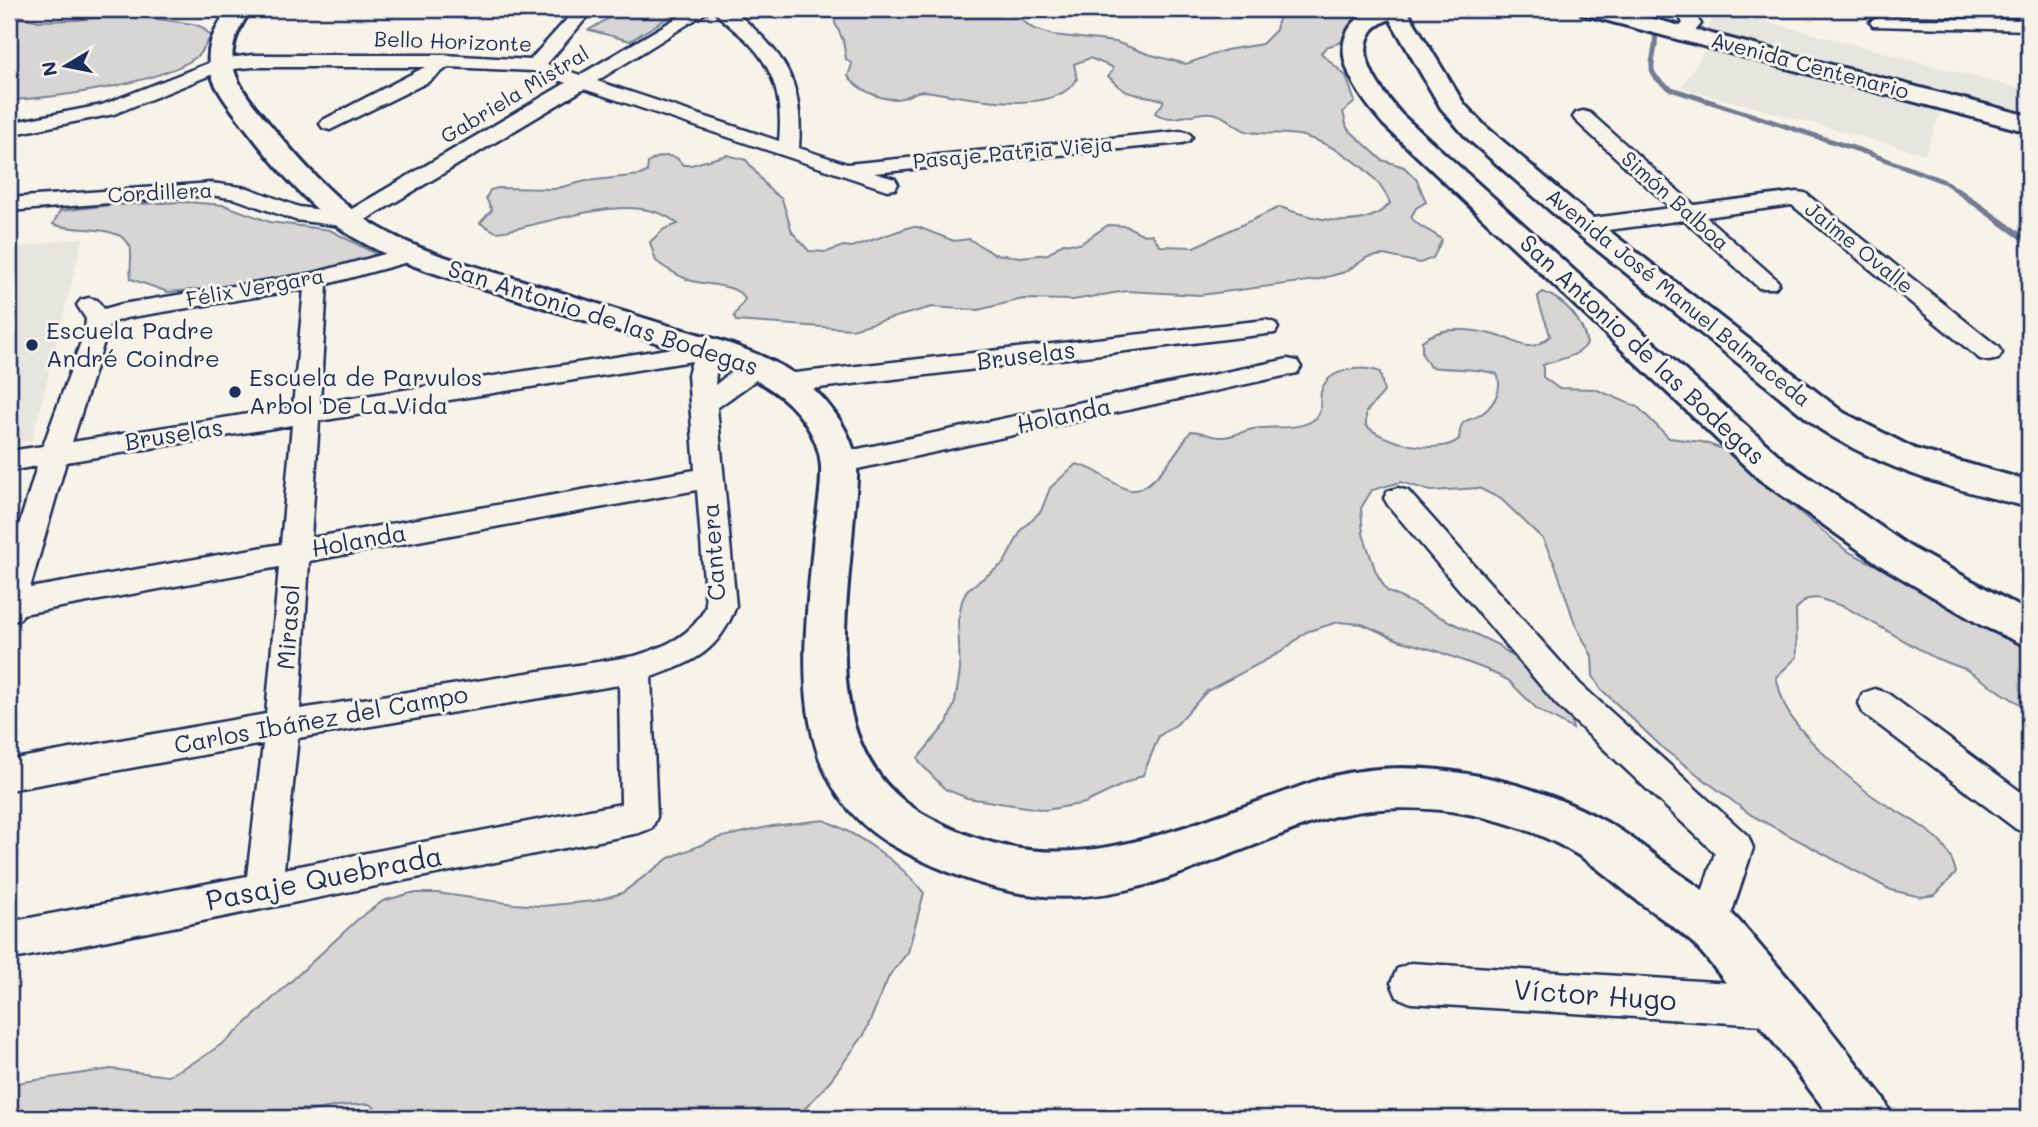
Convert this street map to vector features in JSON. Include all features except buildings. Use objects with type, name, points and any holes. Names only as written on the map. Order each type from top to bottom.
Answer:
[{"type":"street","points":[[219,65],[225,33],[241,9]]},
{"type":"street","points":[[535,66],[585,9]]},
{"type":"street","name":"Gabriela Mistral","points":[[348,220],[704,9]]},
{"type":"street","points":[[722,9],[765,46],[780,73],[789,102],[788,151]]},
{"type":"street","name":"San Antonio de las Bodegas","points":[[1394,9],[1374,16],[1364,24],[1356,37],[1355,46],[1362,78],[1369,92],[1393,120],[1772,471],[1895,557],[2029,631]]},
{"type":"street","name":"Avenida José Manuel Balmaceda","points":[[1394,9],[1460,116],[1584,226],[1851,435],[1912,463],[2029,494]]},
{"type":"street","name":"Avenida Centenario","points":[[1590,9],[1683,21],[2029,124]]},
{"type":"street","points":[[1880,22],[2029,25]]},
{"type":"street","name":"Bello Horizonte","points":[[9,129],[107,110],[219,65],[253,61],[443,61],[535,66],[585,80],[887,184]]},
{"type":"street","points":[[330,124],[421,78],[443,61]]},
{"type":"street","name":"San Antonio de las Bodegas","points":[[219,65],[226,85],[284,158],[348,220],[362,230],[411,254],[455,270],[712,350],[772,375],[817,413],[831,439],[839,463],[825,642],[828,714],[837,748],[850,773],[888,816],[913,834],[985,865],[1018,872],[1084,875],[1148,862],[1334,796],[1390,788],[1446,790],[1493,799],[1563,824],[1598,842],[1710,926],[1779,1006],[1865,1118]]},
{"type":"street","name":"Simón Balboa","points":[[1583,117],[1767,283]]},
{"type":"street","name":"Pasaje Patria Vieja","points":[[844,169],[1182,137]]},
{"type":"street","name":"Cordillera","points":[[9,205],[211,189],[240,193],[295,213],[348,220]]},
{"type":"street","name":"Jaime Ovalle","points":[[1584,226],[1797,198],[1989,354]]},
{"type":"street","name":"Félix Vergara","points":[[54,454],[97,331],[94,312],[122,311],[316,280],[411,254]]},
{"type":"street","name":"Mirasol","points":[[264,889],[282,726],[316,280]]},
{"type":"street","name":"Bruselas","points":[[772,375],[1266,328]]},
{"type":"street","points":[[1213,335],[1238,379]]},
{"type":"street","name":"Cantera","points":[[635,668],[671,657],[695,645],[708,634],[717,621],[721,591],[708,478],[701,375],[704,362],[712,350]]},
{"type":"street","name":"Bruselas","points":[[9,461],[712,350]]},
{"type":"street","name":"Holanda","points":[[839,463],[1288,367]]},
{"type":"street","points":[[704,405],[772,375]]},
{"type":"street","points":[[9,606],[54,454]]},
{"type":"street","name":"Holanda","points":[[9,606],[708,478]]},
{"type":"street","points":[[1398,498],[1568,694],[1735,848],[1710,926]]},
{"type":"street","name":"Carlos Ibáñez del Campo","points":[[9,775],[282,726],[635,668]]},
{"type":"street","name":"Pasaje Quebrada","points":[[9,941],[639,817],[635,668]]},
{"type":"street","points":[[1875,703],[2029,818]]},
{"type":"street","name":"Víctor Hugo","points":[[1411,983],[1779,1006]]},
{"type":"shaded area","points":[[624,9],[682,9],[630,41],[589,30]]},
{"type":"shaded area","points":[[834,9],[1024,9],[1020,18],[1032,28],[1053,35],[1116,42],[1186,64],[1226,50],[1262,44],[1276,30],[1278,19],[1273,9],[1378,9],[1360,17],[1351,33],[1341,42],[1326,47],[1321,53],[1346,76],[1355,102],[1343,112],[1347,128],[1382,160],[1404,167],[1417,180],[1426,202],[1416,208],[1411,217],[1442,240],[1433,258],[1420,263],[1384,255],[1368,257],[1345,272],[1316,280],[1200,295],[1126,291],[1073,300],[1023,299],[978,310],[932,307],[852,329],[736,321],[734,316],[745,299],[741,294],[728,288],[689,280],[656,261],[650,242],[664,229],[678,224],[660,214],[640,209],[617,208],[496,232],[480,223],[492,210],[486,198],[490,190],[554,189],[586,181],[640,175],[647,172],[648,163],[665,156],[677,158],[683,165],[727,155],[746,160],[769,189],[782,199],[792,232],[809,251],[827,252],[843,246],[852,247],[910,227],[918,227],[954,241],[969,239],[994,254],[1021,257],[1048,254],[1063,243],[1080,244],[1108,225],[1126,226],[1144,235],[1152,234],[1160,246],[1194,247],[1280,207],[1322,219],[1353,221],[1367,218],[1390,203],[1384,191],[1365,170],[1329,146],[1303,136],[1245,131],[1222,116],[1212,113],[1176,118],[1162,116],[1155,113],[1163,100],[1122,89],[1108,76],[1113,70],[1112,67],[1090,58],[1074,64],[1077,79],[1067,90],[1036,101],[981,100],[922,91],[899,99],[876,96],[848,76],[852,64],[846,59],[843,40],[835,23]]},
{"type":"shaded area","points":[[1719,9],[2029,91],[2029,118],[1705,32]]},
{"type":"shaded area","points":[[9,13],[38,21],[77,20],[123,14],[193,24],[202,27],[211,36],[195,58],[157,75],[78,93],[9,100]]},
{"type":"shaded area","points":[[1708,46],[1942,107],[1925,154],[1681,87]]},
{"type":"shaded area","points":[[187,202],[224,205],[270,222],[330,230],[376,254],[360,262],[288,279],[168,292],[131,279],[130,246],[116,234],[53,224],[60,211],[112,205]]},
{"type":"shaded area","name":"Escuela Padre André Coindre","points":[[83,237],[32,440],[9,444],[9,249]]},
{"type":"shaded area","points":[[1543,292],[1559,300],[1572,312],[1587,344],[1573,355],[1543,365],[1543,377],[1558,388],[1595,389],[1638,407],[1669,438],[1702,442],[1723,449],[1847,551],[2006,630],[2029,646],[2029,710],[1965,669],[1935,658],[1845,607],[1818,598],[1807,599],[1796,609],[1797,657],[1776,677],[1786,708],[1802,731],[1854,782],[1925,828],[1945,847],[1956,873],[1935,895],[1921,897],[1891,890],[1751,815],[1665,750],[1601,689],[1593,676],[1592,656],[1575,624],[1556,567],[1543,539],[1501,499],[1479,488],[1431,491],[1401,482],[1372,490],[1361,508],[1363,534],[1376,572],[1387,591],[1498,645],[1528,668],[1571,719],[1573,729],[1537,709],[1508,680],[1485,669],[1398,640],[1362,624],[1338,622],[1306,632],[1281,652],[1207,691],[1177,724],[1159,736],[1143,775],[1085,803],[1046,810],[967,798],[945,789],[920,763],[918,758],[947,723],[955,702],[960,671],[958,621],[967,590],[1004,563],[1022,529],[1041,511],[1050,488],[1076,464],[1091,469],[1124,488],[1138,489],[1156,477],[1191,431],[1226,437],[1253,429],[1302,425],[1316,418],[1319,413],[1321,392],[1330,378],[1346,370],[1355,369],[1380,372],[1384,392],[1366,412],[1366,425],[1397,442],[1425,447],[1450,444],[1459,439],[1463,423],[1483,413],[1492,404],[1498,392],[1499,380],[1497,374],[1489,372],[1430,367],[1422,354],[1422,341],[1441,332],[1462,330],[1495,335],[1524,346],[1536,345],[1550,336],[1538,296]]},
{"type":"shaded area","points":[[824,820],[878,850],[903,870],[924,893],[908,952],[889,976],[864,1035],[826,1086],[796,1118],[392,1118],[369,1104],[338,1106],[272,1118],[9,1118],[9,1084],[111,1069],[168,1076],[200,1059],[229,1039],[357,920],[383,901],[411,893],[437,893],[542,906],[594,901],[622,893],[669,858],[718,838],[772,826]]},
{"type":"waterway","points":[[1655,32],[1652,70],[1655,76],[1671,89],[1865,152],[1945,182],[1964,195]]},
{"type":"waterway","points":[[1961,193],[2029,242]]},
{"type":"place","name":"Escuela Padre André Coindre","points":[[32,345]]},
{"type":"place","name":"Escuela de Parvulos Arbol De La Vida","points":[[235,392]]}]
